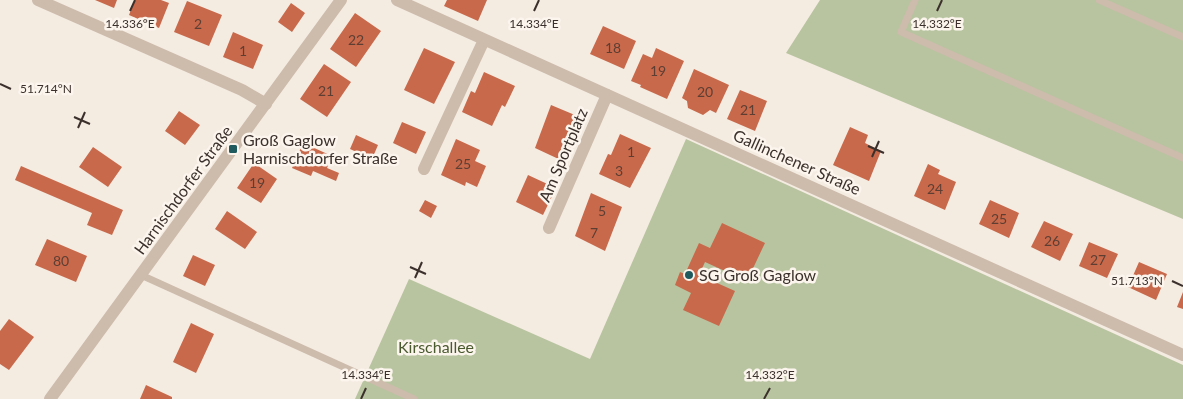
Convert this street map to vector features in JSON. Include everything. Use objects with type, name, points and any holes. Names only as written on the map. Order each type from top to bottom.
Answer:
[{"type":"street","points":[[38,0],[242,90],[266,104]]},
{"type":"street","name":"Harnischdorfer Straße","points":[[50,399],[341,0]]},
{"type":"street","name":"Gallinchener Straße","points":[[397,0],[1183,355]]},
{"type":"street","points":[[424,169],[484,40]]},
{"type":"street","name":"Am Sportplatz","points":[[549,228],[607,95]]},
{"type":"lane","points":[[915,0],[901,32],[1183,158]]},
{"type":"lane","points":[[1099,0],[1183,37]]},
{"type":"lane","points":[[141,275],[414,399]]},
{"type":"green space","points":[[820,0],[1183,0],[1183,219],[786,53]]},
{"type":"green space","name":"Kirschallee","points":[[686,139],[1183,365],[1183,399],[355,399],[409,279],[590,359]]},
{"type":"building","points":[[95,0],[117,0],[114,8]]},
{"type":"building","points":[[135,0],[161,0],[169,3],[159,28],[129,15]]},
{"type":"building","points":[[447,0],[487,0],[478,21],[444,6]]},
{"type":"building","points":[[187,1],[222,15],[209,46],[174,32]]},
{"type":"building","points":[[291,3],[305,13],[292,32],[278,22]]},
{"type":"building","points":[[355,13],[381,31],[356,67],[330,49]]},
{"type":"building","points":[[603,26],[636,41],[624,69],[590,54]]},
{"type":"building","points":[[233,32],[263,45],[253,69],[223,57]]},
{"type":"building","points":[[424,48],[455,62],[434,104],[404,90]]},
{"type":"building","points":[[656,48],[684,61],[667,99],[631,81],[643,54],[652,58]]},
{"type":"building","points":[[324,64],[351,82],[327,117],[300,99]]},
{"type":"building","points":[[694,69],[729,85],[716,113],[710,110],[703,115],[688,108],[687,101],[682,98]]},
{"type":"building","points":[[484,72],[515,86],[505,107],[502,105],[492,126],[462,112],[471,91],[475,93]]},
{"type":"building","points":[[740,90],[767,101],[755,131],[727,119]]},
{"type":"building","points":[[551,105],[582,118],[565,162],[535,148]]},
{"type":"building","points":[[179,111],[200,125],[185,145],[165,131]]},
{"type":"building","points":[[402,122],[426,132],[416,154],[393,143]]},
{"type":"building","points":[[850,127],[868,135],[865,143],[881,151],[869,181],[833,165]]},
{"type":"building","points":[[620,134],[651,148],[630,188],[599,174],[608,154],[611,155]]},
{"type":"building","points":[[356,135],[378,145],[372,159],[350,149]]},
{"type":"building","points":[[456,139],[480,150],[475,161],[486,166],[477,187],[466,182],[465,186],[441,175]]},
{"type":"building","points":[[303,143],[332,156],[327,168],[339,173],[336,181],[313,171],[311,176],[292,168]]},
{"type":"building","points":[[93,147],[122,167],[108,187],[79,167]]},
{"type":"building","points":[[254,163],[277,179],[261,203],[237,188]]},
{"type":"building","points":[[928,164],[940,170],[938,174],[956,182],[945,210],[914,196]]},
{"type":"building","points":[[21,166],[123,210],[112,235],[87,225],[92,213],[15,180]]},
{"type":"building","points":[[528,175],[556,188],[543,215],[516,202]]},
{"type":"building","points":[[591,193],[622,207],[605,251],[575,236]]},
{"type":"building","points":[[425,200],[437,206],[431,218],[419,211]]},
{"type":"building","points":[[990,200],[1019,213],[1009,238],[979,224]]},
{"type":"building","points":[[227,211],[257,232],[245,249],[215,229]]},
{"type":"building","points":[[1044,221],[1073,234],[1060,261],[1031,247]]},
{"type":"building","name":"SG Groß Gaglow","points":[[722,223],[765,243],[747,281],[705,262],[699,275],[735,291],[719,326],[683,310],[691,293],[675,285],[680,272],[685,274],[699,243],[710,248]]},
{"type":"building","points":[[47,239],[87,256],[76,282],[35,265]]},
{"type":"building","points":[[1089,242],[1118,254],[1107,278],[1079,266]]},
{"type":"building","points":[[193,255],[215,265],[205,286],[183,276]]},
{"type":"building","points":[[1139,262],[1167,274],[1156,300],[1128,287]]},
{"type":"building","points":[[1183,292],[1183,309],[1177,307]]},
{"type":"building","points":[[9,319],[34,337],[9,370],[0,364],[0,331]]},
{"type":"building","points":[[191,323],[214,334],[196,373],[173,362]]},
{"type":"building","points":[[146,385],[172,397],[172,399],[140,399]]},
{"type":"place","name":"Groß Gaglow Harnischdorfer Straße","points":[[233,149]]},
{"type":"place","name":"SG Groß Gaglow","points":[[689,275]]}]
